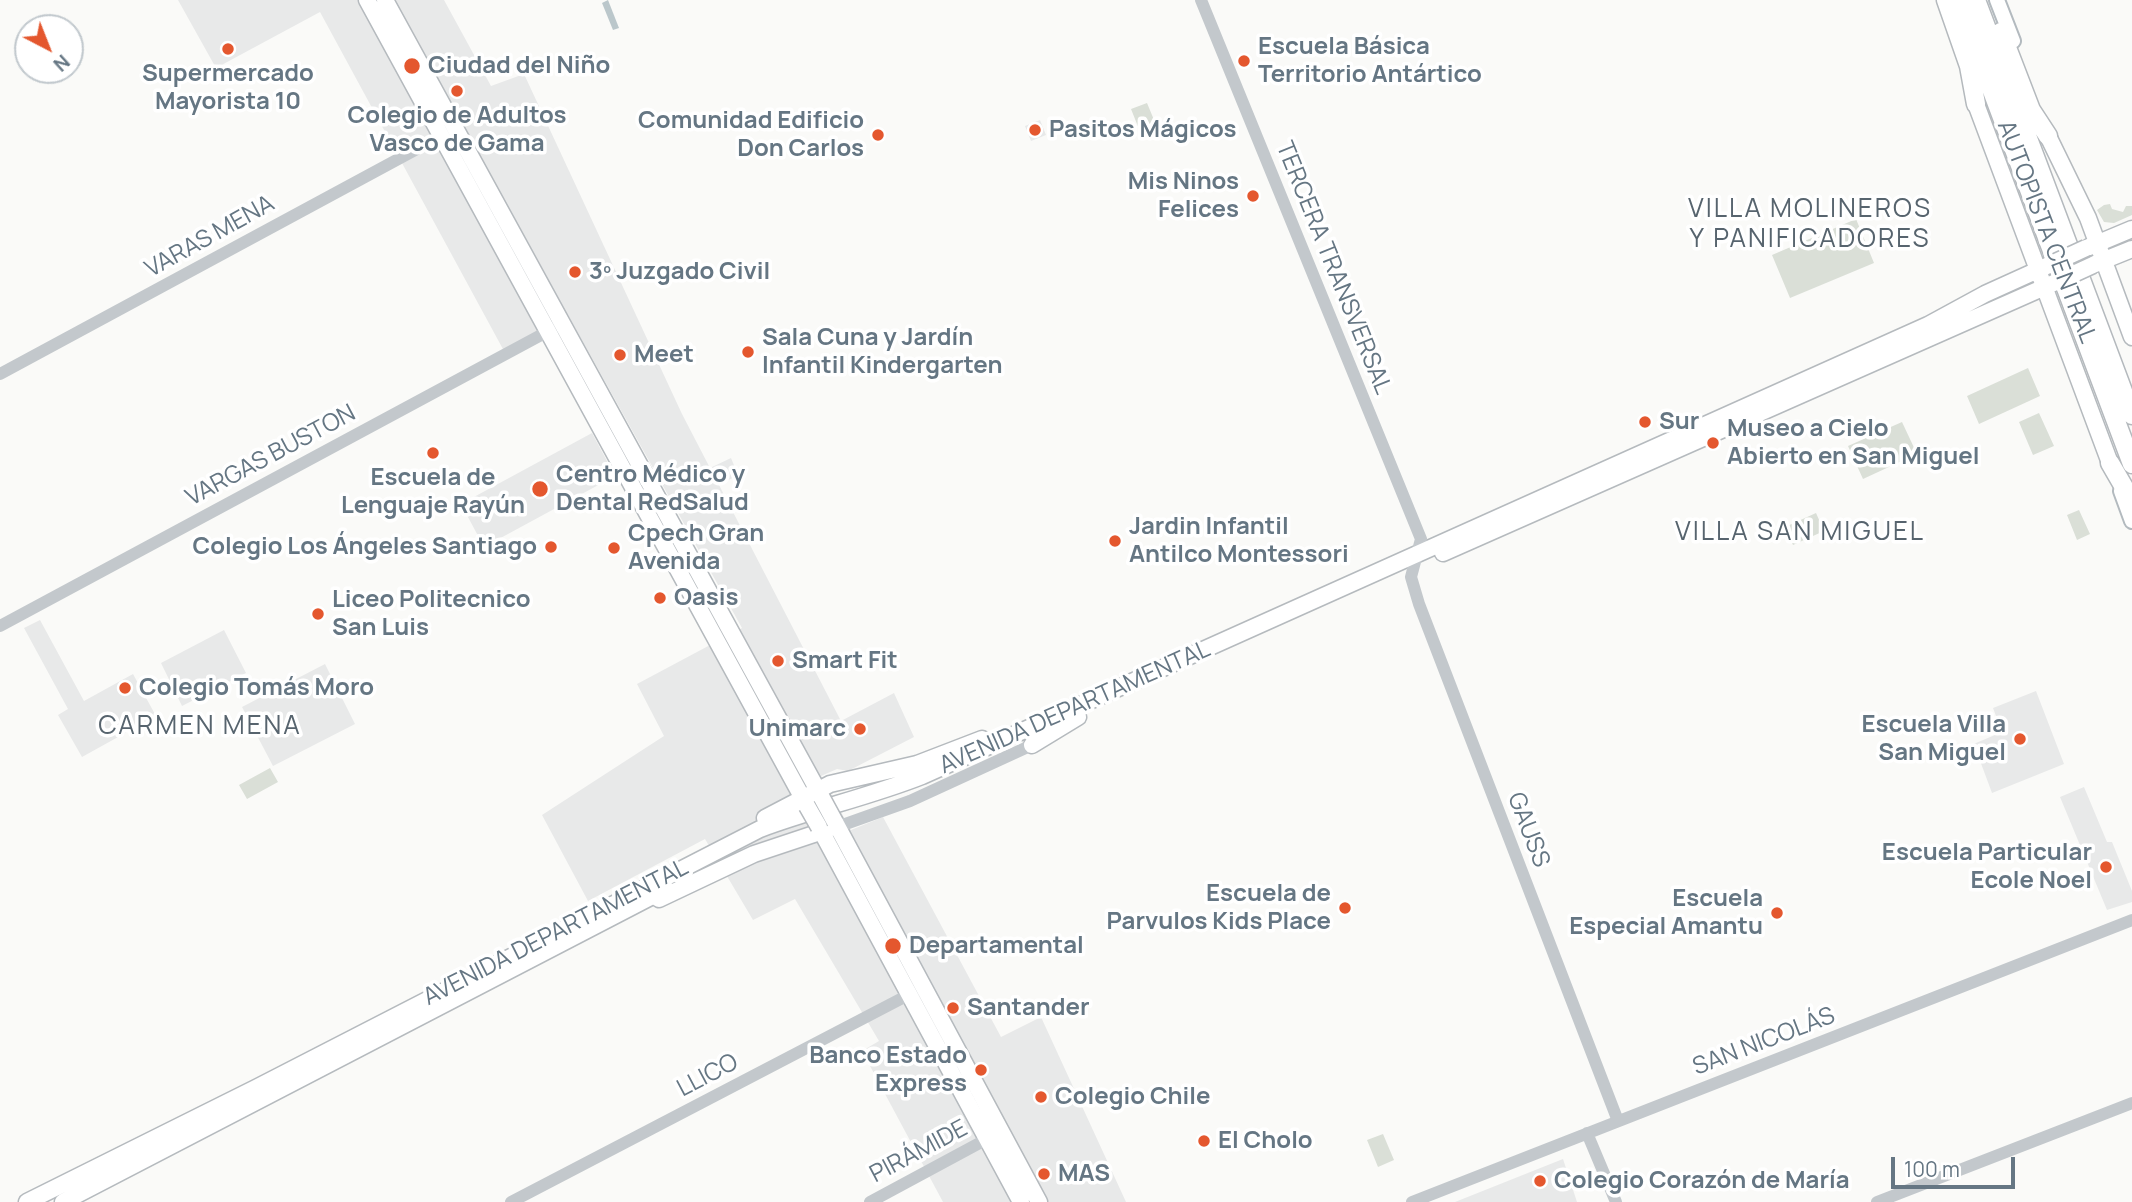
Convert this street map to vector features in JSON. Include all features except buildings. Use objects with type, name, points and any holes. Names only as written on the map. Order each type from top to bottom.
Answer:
[{"type":"highway","points":[[1946,0],[1969,66],[1976,104]]},
{"type":"highway","name":"AUTOPISTA CENTRAL","points":[[1958,0],[2132,464]]},
{"type":"highway","name":"AUTOPISTA CENTRAL","points":[[1976,0],[2132,415]]},
{"type":"highway","points":[[1989,0],[2026,97],[2048,136]]},
{"type":"highway","points":[[2110,463],[2132,500]]},
{"type":"main road","points":[[367,0],[805,802],[828,827],[924,987],[993,1133],[1021,1202]]},
{"type":"main road","points":[[385,0],[820,794],[828,827],[909,995],[993,1133],[1039,1202]]},
{"type":"main road","points":[[1937,0],[1976,104],[2044,267],[2050,285],[2052,308],[2132,521]]},
{"type":"main road","points":[[1997,0],[2048,136],[2079,196],[2092,246],[2132,337]]},
{"type":"main road","points":[[441,136],[450,136],[464,143]]},
{"type":"main road","name":"AVENIDA DEPARTAMENTAL","points":[[63,1202],[599,919],[760,829],[800,814],[905,783],[1029,738],[1928,325],[1984,294],[2132,229]]},
{"type":"main road","name":"AVENIDA DEPARTAMENTAL","points":[[27,1202],[768,835],[912,788],[1079,717],[1416,559],[2132,249]]},
{"type":"main road","points":[[2022,298],[2040,301],[2052,308]]},
{"type":"main road","points":[[599,919],[639,884],[805,802],[820,794],[830,784],[923,762],[976,740],[1029,738],[1079,717]]},
{"type":"main road","points":[[599,919],[641,908],[754,853],[828,827]]},
{"type":"street","name":"TERCERA TRANSVERSAL","points":[[1201,0],[1420,536],[1416,559]]},
{"type":"street","name":"VARAS MENA","points":[[0,374],[441,136]]},
{"type":"street","name":"VARGAS BUSTON","points":[[0,625],[562,323]]},
{"type":"street","name":"GAUSS","points":[[1416,559],[1412,583],[1419,604],[1618,1121]]},
{"type":"street","name":"AVENIDA DEPARTAMENTAL","points":[[828,827],[909,801],[1029,738]]},
{"type":"street","name":"SAN NICOLÁS","points":[[1412,1202],[2132,920]]},
{"type":"street","name":"LLICO","points":[[511,1202],[924,987]]},
{"type":"street","points":[[1877,1202],[2132,1102]]},
{"type":"street","name":"PIRÁMIDE","points":[[870,1202],[993,1133]]},
{"type":"street","points":[[1587,1133],[1616,1202]]},
{"type":"shaded area","points":[[178,0],[444,0],[491,86],[524,74],[682,414],[710,468],[731,458],[738,475],[719,485],[841,721],[894,693],[914,737],[848,771],[837,769],[821,776],[851,830],[883,817],[1001,1037],[1041,1017],[1126,1202],[943,1202],[862,1051],[879,1041],[795,899],[753,920],[705,839],[588,901],[542,815],[664,736],[637,684],[742,628],[568,315],[504,351],[320,12],[216,68]]},
{"type":"shaded area","points":[[608,0],[619,28],[613,30],[602,3]]},
{"type":"shaded area","points":[[1147,103],[1159,132],[1143,139],[1131,109]]},
{"type":"shaded area","name":"Pasitos Mágicos","points":[[1040,120],[1046,135],[1031,141],[1025,126]]},
{"type":"shaded area","points":[[2110,204],[2112,209],[2123,212],[2126,206],[2132,206],[2132,215],[2114,223],[2104,222],[2097,210]]},
{"type":"shaded area","points":[[1856,219],[1874,263],[1790,298],[1772,255]]},
{"type":"shaded area","points":[[2028,368],[2040,396],[1979,424],[1967,396]]},
{"type":"shaded area","points":[[2039,413],[2054,446],[2033,455],[2019,422]]},
{"type":"shaded area","points":[[1902,422],[1917,454],[1863,479],[1848,446]]},
{"type":"shaded area","name":"Centro Médico y Dental RedSalud","points":[[592,433],[615,476],[484,547],[461,504]]},
{"type":"shaded area","points":[[2079,510],[2090,534],[2077,540],[2067,515]]},
{"type":"shaded area","points":[[1816,513],[1824,531],[1793,545],[1785,527]]},
{"type":"shaded area","name":"Colegio Tomás Moro","points":[[40,620],[84,701],[133,674],[156,716],[82,757],[58,715],[68,709],[24,628]]},
{"type":"shaded area","points":[[224,630],[246,673],[182,706],[161,663]]},
{"type":"shaded area","points":[[325,664],[355,724],[273,766],[242,707]]},
{"type":"shaded area","name":"Escuela Villa San Miguel","points":[[2036,691],[2064,764],[1992,793],[1979,758],[1973,759],[1969,746],[2002,732],[1993,708]]},
{"type":"shaded area","points":[[270,768],[278,782],[247,799],[239,785]]},
{"type":"shaded area","name":"Escuela Particular Ecole Noel","points":[[2084,787],[2107,842],[2112,842],[2132,891],[2132,902],[2107,910],[2060,797]]},
{"type":"shaded area","points":[[1383,1134],[1394,1160],[1378,1167],[1367,1140]]},
{"type":"shaded area","name":"Colegio Corazón de María","points":[[1563,1159],[1577,1202],[1455,1202]]},
{"type":"place","name":"Supermercado Mayorista 10","points":[[228,49]]},
{"type":"place","name":"Escuela Básica Territorio Antártico","points":[[1244,61]]},
{"type":"place","name":"Ciudad del Niño","points":[[412,66]]},
{"type":"place","name":"Colegio de Adultos Vasco de Gama","points":[[457,91]]},
{"type":"place","name":"Pasitos Mágicos","points":[[1035,130]]},
{"type":"place","name":"Comunidad Edificio Don Carlos","points":[[878,135]]},
{"type":"place","name":"Mis Ninos Felices","points":[[1253,196]]},
{"type":"place","name":"3º Juzgado Civil","points":[[575,272]]},
{"type":"place","name":"Sala Cuna y Jardín Infantil Kindergarten","points":[[748,352]]},
{"type":"place","name":"Meet","points":[[620,355]]},
{"type":"place","name":"Sur","points":[[1645,422]]},
{"type":"place","name":"Museo a Cielo Abierto en San Miguel","points":[[1713,443]]},
{"type":"place","name":"Escuela de Lenguaje Rayún","points":[[433,453]]},
{"type":"place","name":"Centro Médico y Dental RedSalud","points":[[540,489]]},
{"type":"place","name":"Jardin Infantil Antilco Montessori","points":[[1115,541]]},
{"type":"place","name":"Colegio Los Ángeles Santiago","points":[[551,547]]},
{"type":"place","name":"Cpech Gran Avenida","points":[[614,548]]},
{"type":"place","name":"Oasis","points":[[660,598]]},
{"type":"place","name":"Liceo Politecnico San Luis","points":[[318,614]]},
{"type":"place","name":"Smart Fit","points":[[778,661]]},
{"type":"place","name":"Colegio Tomás Moro","points":[[125,688]]},
{"type":"place","name":"Unimarc","points":[[860,729]]},
{"type":"place","name":"Escuela Villa San Miguel","points":[[2020,739]]},
{"type":"place","name":"Escuela Particular Ecole Noel","points":[[2106,867]]},
{"type":"place","name":"Escuela de Parvulos Kids Place","points":[[1345,908]]},
{"type":"place","name":"Escuela Especial Amantu","points":[[1777,913]]},
{"type":"place","name":"Departamental","points":[[893,946]]},
{"type":"place","name":"Santander","points":[[953,1008]]},
{"type":"place","name":"Banco Estado Express","points":[[981,1070]]},
{"type":"place","name":"Colegio Chile","points":[[1041,1097]]},
{"type":"place","name":"El Cholo","points":[[1204,1141]]},
{"type":"place","name":"MAS","points":[[1044,1174]]},
{"type":"place","name":"Colegio Corazón de María","points":[[1540,1181]]},
{"type":"district","name":"VILLA MOLINEROS Y PANIFICADORES","points":[[1810,225]]},
{"type":"district","name":"VILLA SAN MIGUEL","points":[[1800,533]]},
{"type":"district","name":"CARMEN MENA","points":[[200,727]]}]
